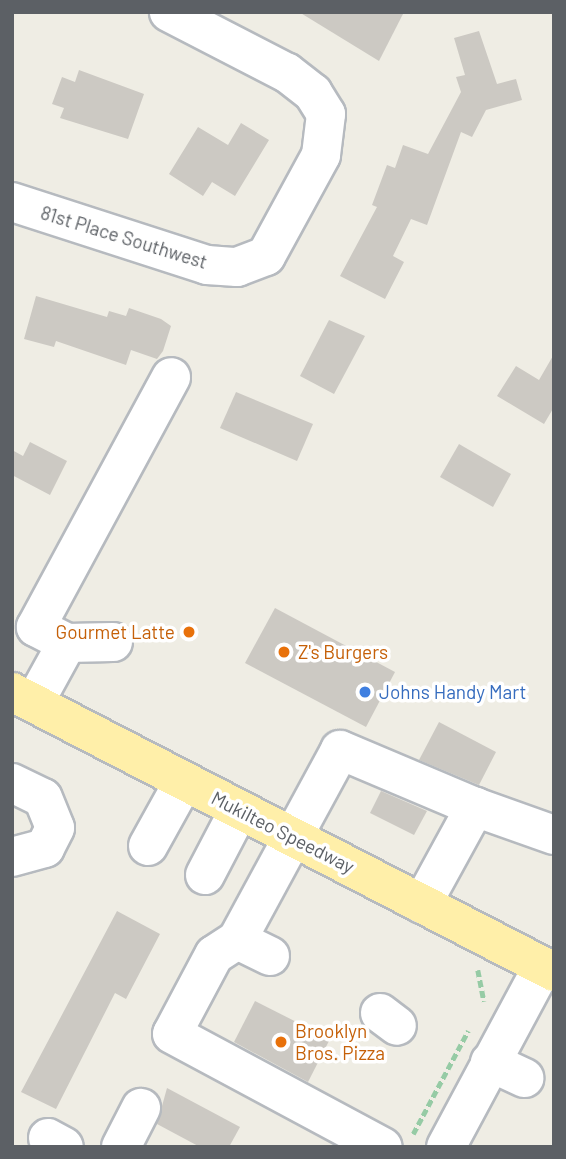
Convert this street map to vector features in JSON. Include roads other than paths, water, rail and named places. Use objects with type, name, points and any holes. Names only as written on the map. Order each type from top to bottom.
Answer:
[{"type":"main road","name":"Mukilteo Speedway","points":[[23,698],[422,904],[550,961]]},
{"type":"street","name":"81st Place Southwest","points":[[12,202],[207,265],[237,267],[266,256],[321,155],[326,114],[313,93],[287,73],[169,12]]},
{"type":"street","points":[[23,698],[38,632],[171,377]]},
{"type":"street","points":[[38,632],[113,642]]},
{"type":"street","points":[[383,1147],[172,1034],[214,955],[253,948],[292,837],[340,750],[475,807],[554,835]]},
{"type":"street","points":[[148,846],[184,781]]},
{"type":"street","points":[[12,840],[30,802]]},
{"type":"street","points":[[12,857],[45,848],[30,802]]},
{"type":"street","points":[[422,904],[475,807]]},
{"type":"street","points":[[205,875],[239,810]]},
{"type":"street","points":[[446,1147],[507,1070],[550,961]]},
{"type":"street","points":[[121,1147],[141,1108]]},
{"type":"place","name":"Gourmet Latte","points":[[189,632]]},
{"type":"place","name":"Z's Burgers","points":[[284,652]]},
{"type":"place","name":"Johns Handy Mart","points":[[365,692]]},
{"type":"place","name":"Brooklyn Bros. Pizza","points":[[281,1042]]}]
